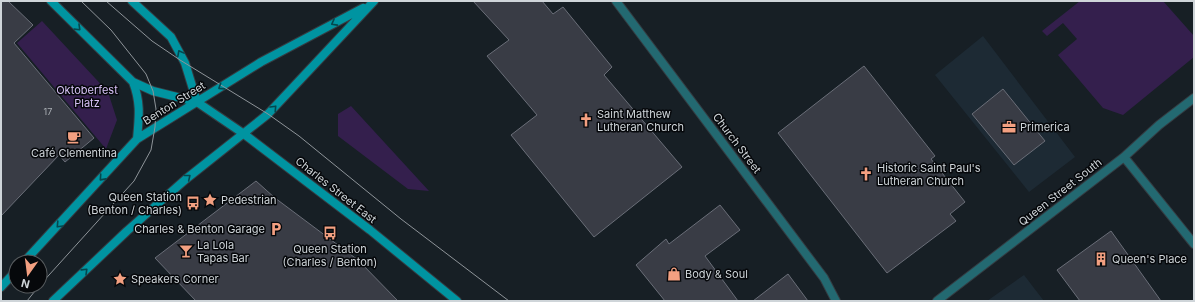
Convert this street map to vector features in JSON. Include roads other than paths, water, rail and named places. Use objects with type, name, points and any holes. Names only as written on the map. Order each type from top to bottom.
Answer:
[{"type":"main road","name":"Charles Street East","points":[[51,1],[133,82],[153,91],[197,102],[244,134],[370,230],[457,301]]},
{"type":"main road","points":[[132,1],[171,37],[185,63],[197,102]]},
{"type":"main road","name":"Benton Street","points":[[31,254],[137,139],[261,62],[371,3]]},
{"type":"main road","name":"Benton Street","points":[[53,301],[127,231],[186,179],[268,114],[371,3]]},
{"type":"main road","points":[[133,82],[139,96],[140,108],[137,139]]},
{"type":"main road","points":[[1,287],[8,280]]},
{"type":"street","name":"Church Street","points":[[616,1],[824,278],[836,301]]},
{"type":"street","name":"Queen Street South","points":[[937,301],[1124,157],[1159,125],[1194,98]]},
{"type":"street","points":[[1124,157],[1194,244]]},
{"type":"tram line","points":[[48,276],[134,181],[151,150],[155,127],[156,109],[153,91],[146,74],[111,30],[81,1]]},
{"type":"tram line","points":[[106,1],[152,41],[268,114],[299,136],[401,219],[509,301]]},
{"type":"tram line","points":[[27,301],[33,294]]},
{"type":"place","name":"Saint Matthew Lutheran Church","points":[[586,120]]},
{"type":"place","name":"Primerica","points":[[1009,127]]},
{"type":"place","name":"Café Clementina","points":[[74,137]]},
{"type":"place","name":"Historic Saint Paul's Lutheran Church","points":[[866,174]]},
{"type":"place","name":"Pedestrian","points":[[210,200]]},
{"type":"place","name":"Queen Station (Benton / Charles)","points":[[193,203]]},
{"type":"place","name":"Charles & Benton Garage","points":[[276,229]]},
{"type":"place","name":"Queen Station (Charles / Benton)","points":[[330,233]]},
{"type":"place","name":"La Lola Tapas Bar","points":[[186,251]]},
{"type":"place","name":"Queen's Place","points":[[1101,259]]},
{"type":"place","name":"Body & Soul","points":[[674,274]]},
{"type":"place","name":"Speakers Corner","points":[[120,279]]},
{"type":"park label","name":"Oktoberfest Platz","points":[[87,96]]}]
